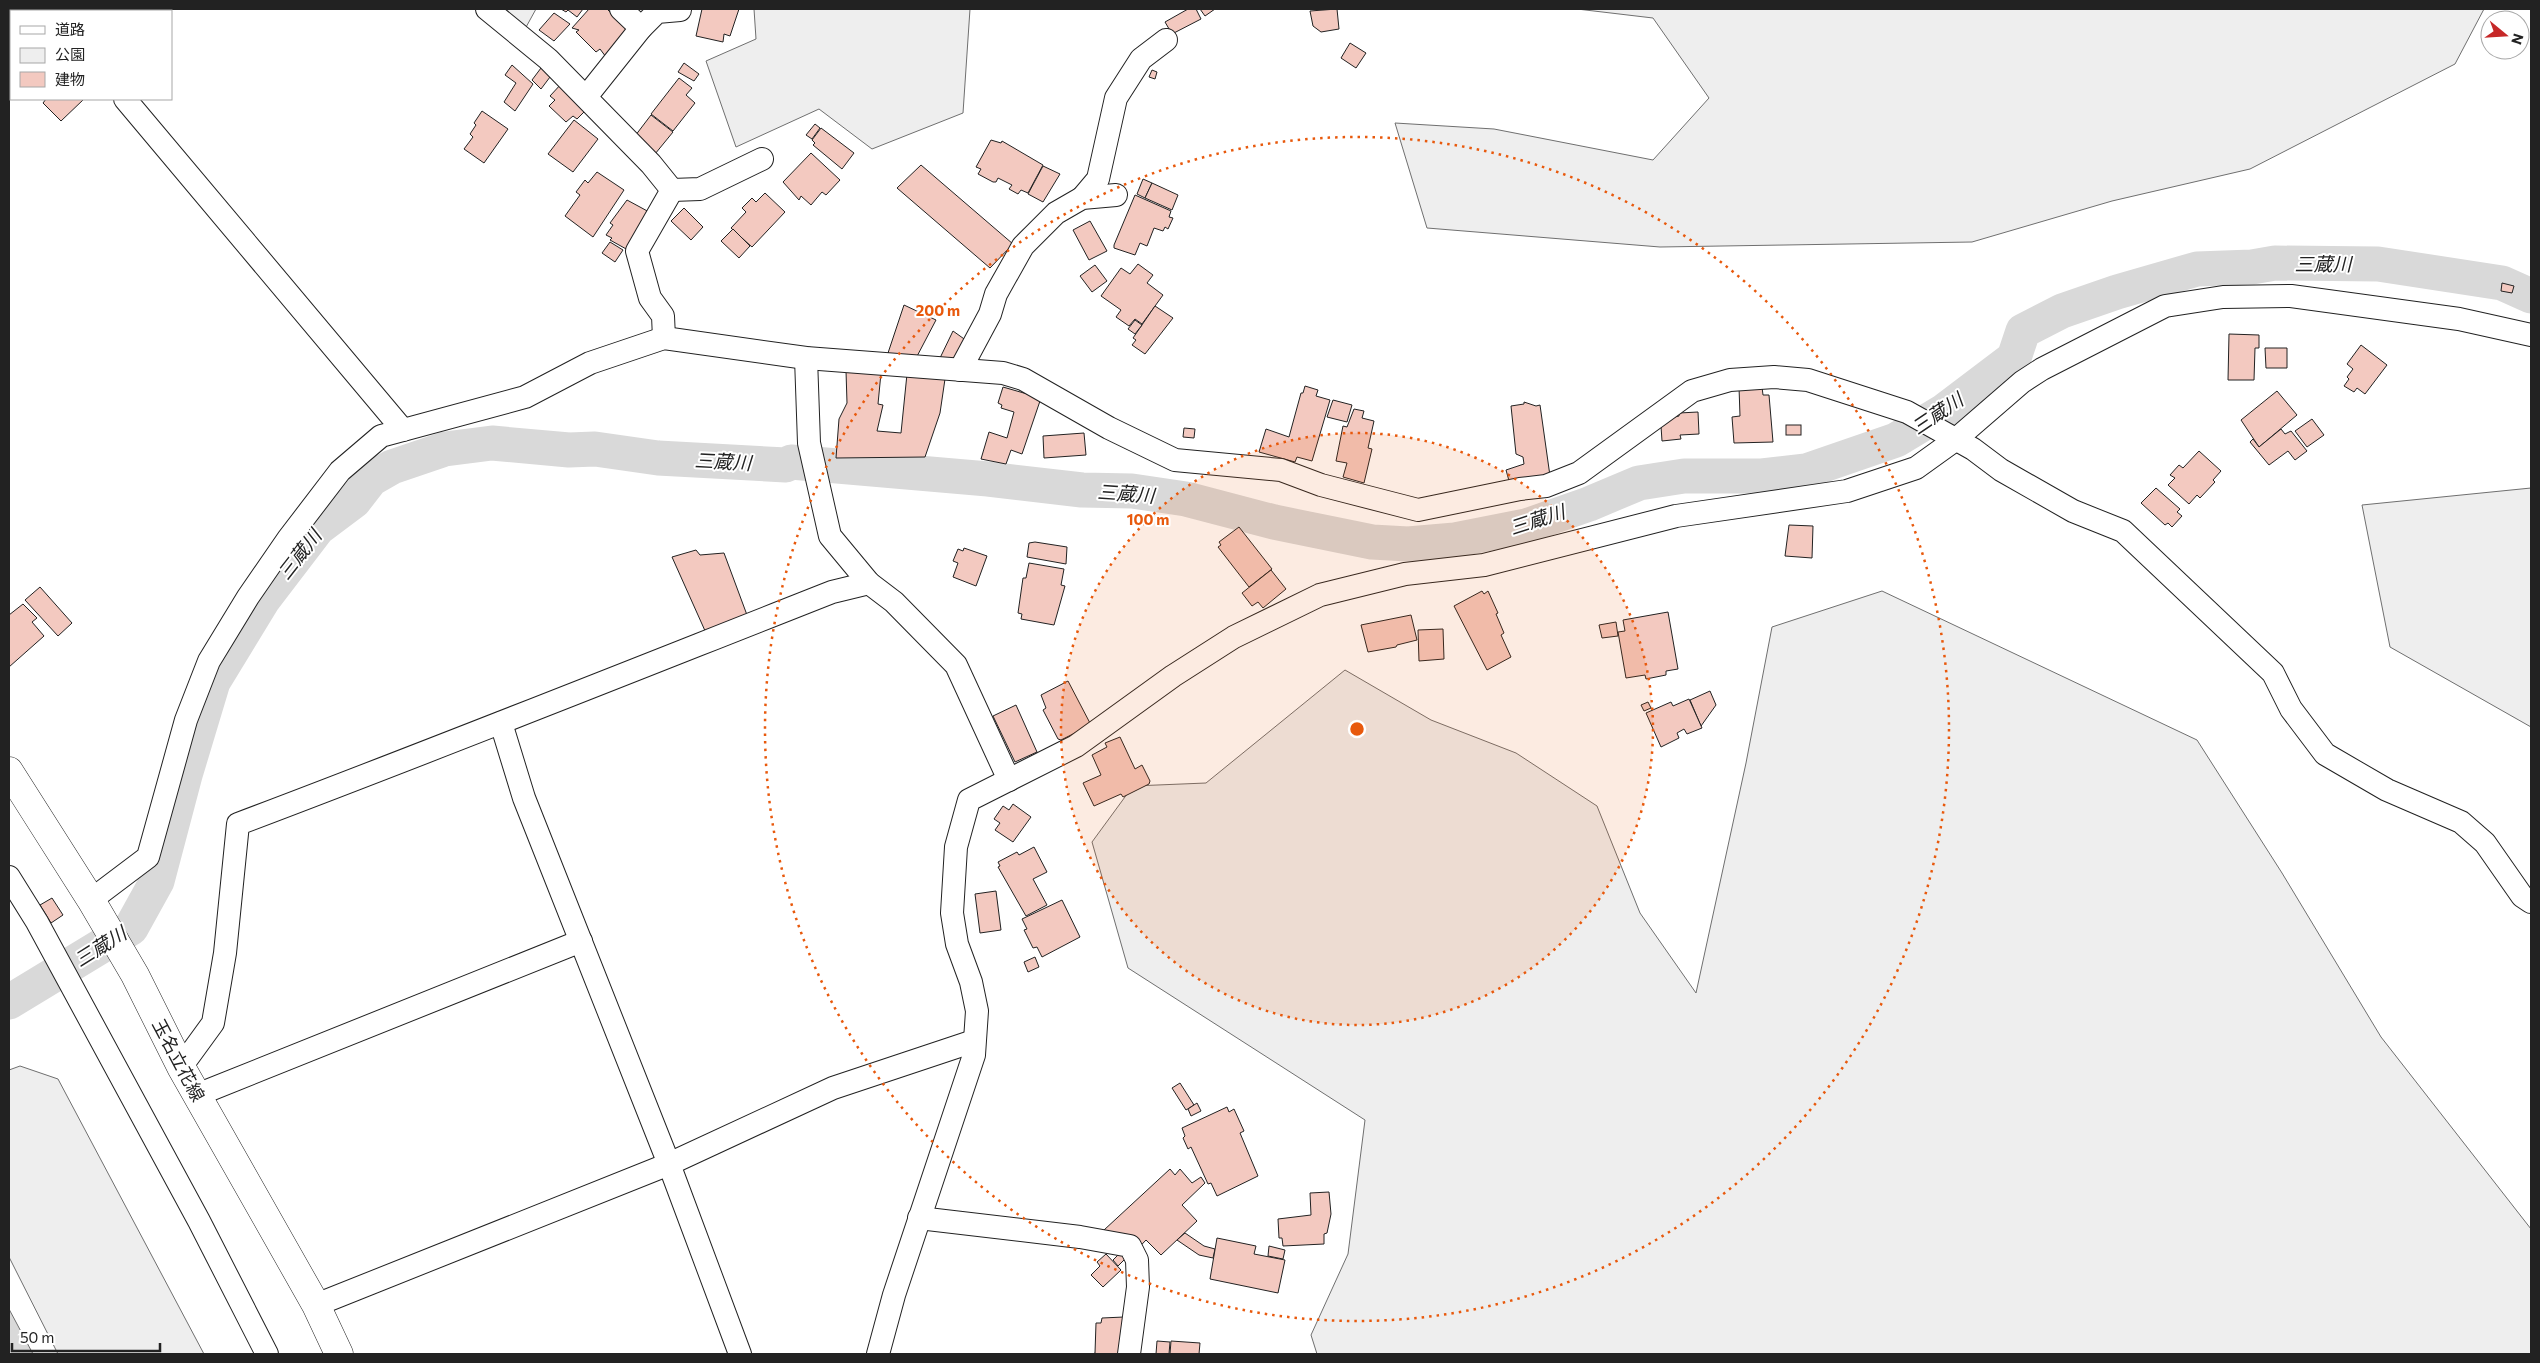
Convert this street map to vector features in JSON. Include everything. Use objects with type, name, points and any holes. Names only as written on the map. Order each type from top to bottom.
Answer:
[{"type":"main road","name":"玉名立花線","points":[[9,771],[91,900],[135,975],[181,1067],[316,1305],[340,1354]]},
{"type":"street","points":[[487,9],[548,59],[651,164],[672,190]]},
{"type":"street","points":[[621,9],[641,28]]},
{"type":"street","points":[[586,97],[641,28],[657,12],[680,10]]},
{"type":"street","points":[[960,370],[990,314],[996,294],[1023,246],[1056,213],[1082,198],[1098,179],[1116,98],[1141,59],[1166,40]]},
{"type":"street","points":[[126,100],[403,430]]},
{"type":"street","points":[[672,190],[700,189],[762,160]]},
{"type":"street","points":[[664,338],[662,316],[650,298],[637,251],[672,190]]},
{"type":"street","points":[[1082,198],[1116,195]]},
{"type":"street","points":[[878,1354],[894,1295],[974,1055],[977,1011],[971,982],[957,944],[952,914],[956,846],[969,800],[1076,746],[1173,676],[1234,637],[1320,595],[1405,574],[1484,565],[1676,516],[1846,491],[1916,468],[1955,440],[2022,382],[2042,368],[2165,306],[2223,297],[2291,296],[2459,319],[2531,335]]},
{"type":"street","points":[[91,900],[148,857],[186,720],[209,661],[248,597],[288,539],[340,470],[381,436],[525,397],[590,364],[664,338],[806,358],[1003,374],[1023,379],[1109,428],[1175,460],[1281,470],[1321,485],[1418,510],[1520,489],[1546,486],[1579,473],[1692,391],[1730,380],[1774,377],[1808,380],[1906,412],[1931,428],[1973,449],[2001,470],[2073,511],[2123,531],[2274,673],[2291,708],[2325,754],[2387,790],[2461,822],[2485,843],[2522,896],[2531,902]]},
{"type":"street","points":[[806,358],[809,443],[830,536],[869,583],[894,602],[956,665],[1009,780]]},
{"type":"street","points":[[181,1067],[213,1023],[225,953],[238,824],[425,754],[832,592],[869,583]]},
{"type":"street","points":[[501,723],[524,798],[669,1164],[740,1354]]},
{"type":"street","points":[[9,877],[52,950],[200,1221],[267,1354]]},
{"type":"street","points":[[197,1095],[581,941]]},
{"type":"street","points":[[316,1305],[669,1164],[833,1088],[974,1041]]},
{"type":"street","points":[[919,1218],[1080,1237],[1130,1246],[1137,1260],[1138,1287],[1130,1354]]},
{"type":"green space","points":[[502,9],[536,9],[525,29]]},
{"type":"green space","points":[[754,9],[970,9],[963,113],[872,149],[819,109],[736,147],[706,61],[756,39]]},
{"type":"green space","points":[[1577,9],[2484,9],[2480,10],[2480,17],[2455,64],[2250,169],[2112,201],[1972,242],[1660,247],[1427,228],[1395,123],[1494,129],[1653,160],[1709,98],[1653,18]]},
{"type":"green space","points":[[2531,488],[2531,727],[2390,647],[2362,505]]},
{"type":"green space","points":[[1882,591],[2197,740],[2282,873],[2381,1037],[2531,1229],[2531,1354],[1317,1354],[1311,1335],[1348,1254],[1365,1120],[1128,968],[1092,842],[1133,786],[1206,783],[1345,670],[1431,720],[1516,753],[1597,806],[1640,913],[1696,993],[1746,763],[1772,627]]},
{"type":"green space","points":[[20,1066],[58,1079],[204,1354],[58,1354],[9,1257],[9,1070]]},
{"type":"shaded area","points":[[9,1309],[33,1354],[9,1354]]},
{"type":"building","points":[[561,9],[583,9],[577,17],[568,10],[566,12]]},
{"type":"building","points":[[589,9],[607,9],[631,33],[606,57],[600,49],[596,52],[576,32],[579,30],[572,28]]},
{"type":"building","points":[[702,9],[739,9],[730,36],[724,34],[723,42],[696,36]]},
{"type":"building","points":[[1188,9],[1196,9],[1201,19],[1172,34],[1165,22]]},
{"type":"building","points":[[1200,9],[1215,9],[1205,16]]},
{"type":"building","points":[[1337,9],[1339,29],[1321,32],[1313,26],[1310,11]]},
{"type":"building","points":[[554,13],[570,24],[554,41],[539,30]]},
{"type":"building","points":[[10,20],[10,53],[9,52]]},
{"type":"building","points":[[1350,43],[1366,53],[1356,68],[1341,58]]},
{"type":"building","points":[[684,63],[699,74],[694,81],[678,72]]},
{"type":"building","points":[[544,64],[553,73],[541,89],[532,80]]},
{"type":"building","points":[[512,65],[533,84],[515,111],[504,102],[516,83],[505,75]]},
{"type":"building","points":[[1152,70],[1157,72],[1155,79],[1149,77]]},
{"type":"building","points":[[679,78],[692,88],[686,95],[695,103],[673,131],[651,114]]},
{"type":"building","points":[[562,83],[588,108],[577,119],[573,116],[566,122],[549,106],[555,100],[550,96]]},
{"type":"building","points":[[45,100],[83,100],[61,121],[43,103]]},
{"type":"building","points":[[482,111],[508,129],[484,163],[464,149],[473,137],[470,134],[476,125],[474,123]]},
{"type":"building","points":[[651,115],[673,132],[655,154],[635,136]]},
{"type":"building","points":[[574,120],[598,139],[573,172],[548,154]]},
{"type":"building","points":[[815,124],[820,128],[812,139],[806,135]]},
{"type":"building","points":[[821,128],[854,153],[842,169],[813,145],[815,143],[812,140]]},
{"type":"building","points":[[991,140],[1001,143],[1002,141],[1043,165],[1028,193],[1021,190],[1018,194],[1009,189],[1012,185],[998,178],[996,182],[993,182],[978,174],[981,169],[976,167]]},
{"type":"building","points":[[811,153],[840,180],[826,195],[822,192],[811,205],[801,196],[799,200],[783,182]]},
{"type":"building","points":[[921,165],[1013,244],[990,268],[897,188]]},
{"type":"building","points":[[1043,166],[1060,174],[1043,202],[1028,194]]},
{"type":"building","points":[[597,172],[624,190],[593,237],[565,216],[580,195],[576,192],[585,180],[588,183]]},
{"type":"building","points":[[1143,179],[1152,183],[1145,198],[1137,194]]},
{"type":"building","points":[[1152,183],[1178,195],[1172,210],[1145,198]]},
{"type":"building","points":[[765,193],[785,212],[752,247],[731,228],[746,212],[742,208],[752,198],[756,202]]},
{"type":"building","points":[[1135,195],[1171,211],[1169,217],[1173,218],[1168,229],[1165,227],[1163,231],[1154,228],[1147,246],[1140,243],[1135,255],[1114,248],[1114,245]]},
{"type":"building","points":[[627,200],[651,213],[628,250],[610,240],[612,238],[606,235],[613,225],[610,223]]},
{"type":"building","points":[[684,208],[703,227],[691,240],[671,221]]},
{"type":"building","points":[[1090,221],[1107,251],[1089,260],[1073,230]]},
{"type":"building","points":[[733,229],[750,246],[739,258],[721,241]]},
{"type":"building","points":[[610,242],[623,250],[615,262],[602,253]]},
{"type":"building","points":[[1138,264],[1153,275],[1147,283],[1163,295],[1142,324],[1135,319],[1129,326],[1116,317],[1121,310],[1101,296],[1121,268],[1130,274]]},
{"type":"building","points":[[1095,265],[1107,281],[1092,292],[1080,276]]},
{"type":"building","points":[[2502,283],[2514,286],[2512,293],[2501,291]]},
{"type":"building","points":[[904,305],[936,320],[914,362],[888,353]]},
{"type":"building","points":[[1155,306],[1173,318],[1145,354],[1132,345],[1136,340],[1133,338]]},
{"type":"building","points":[[1135,320],[1142,325],[1135,334],[1128,329]]},
{"type":"building","points":[[953,331],[967,341],[951,361],[940,358]]},
{"type":"building","points":[[2229,334],[2259,335],[2259,348],[2255,348],[2254,380],[2228,380]]},
{"type":"building","points":[[2361,345],[2387,365],[2365,394],[2357,388],[2354,392],[2344,386],[2349,379],[2347,377],[2353,369],[2347,364]]},
{"type":"building","points":[[2265,348],[2287,348],[2287,368],[2266,368]]},
{"type":"building","points":[[846,371],[881,373],[878,404],[883,405],[877,431],[901,433],[907,374],[945,379],[940,413],[925,457],[836,458],[839,419],[847,403]]},
{"type":"building","points":[[1305,386],[1318,390],[1316,396],[1330,400],[1312,461],[1297,457],[1295,462],[1259,452],[1266,429],[1289,437],[1301,393],[1303,393]]},
{"type":"building","points":[[1003,387],[1041,398],[1022,454],[1011,450],[1006,464],[981,459],[989,432],[1007,438],[1014,412],[1001,408],[1002,405],[998,403]]},
{"type":"building","points":[[1739,387],[1762,387],[1763,395],[1769,395],[1773,442],[1734,443],[1732,417],[1740,416]]},
{"type":"building","points":[[2277,391],[2297,415],[2259,447],[2241,420]]},
{"type":"building","points":[[1333,400],[1352,405],[1347,422],[1327,417]]},
{"type":"building","points":[[1524,402],[1536,406],[1540,405],[1550,476],[1511,488],[1506,470],[1524,464],[1523,457],[1516,454],[1511,406],[1524,404]]},
{"type":"building","points":[[1354,409],[1364,411],[1362,418],[1374,421],[1368,448],[1372,449],[1364,483],[1343,477],[1347,463],[1336,461],[1343,426],[1347,427]]},
{"type":"building","points":[[1698,412],[1699,434],[1680,435],[1681,439],[1662,441],[1661,426],[1670,418],[1679,416],[1679,413]]},
{"type":"building","points":[[2312,419],[2324,435],[2307,447],[2295,431]]},
{"type":"building","points":[[1786,425],[1801,425],[1801,435],[1786,435]]},
{"type":"building","points":[[1184,428],[1195,429],[1194,438],[1183,437]]},
{"type":"building","points":[[2281,429],[2285,434],[2291,431],[2307,451],[2295,460],[2288,451],[2269,465],[2250,442],[2253,439],[2259,447]]},
{"type":"building","points":[[1084,433],[1086,455],[1044,458],[1043,436]]},
{"type":"building","points":[[2199,451],[2221,471],[2213,480],[2215,482],[2200,498],[2197,495],[2189,504],[2168,485],[2175,478],[2170,475],[2179,465],[2183,468]]},
{"type":"building","points":[[2156,488],[2180,509],[2177,512],[2182,516],[2172,527],[2168,523],[2165,525],[2141,503]]},
{"type":"building","points":[[1789,525],[1813,526],[1812,558],[1785,556]]},
{"type":"building","points":[[1239,527],[1272,569],[1249,587],[1218,547],[1221,545],[1219,542]]},
{"type":"building","points":[[1035,542],[1067,547],[1066,564],[1027,557],[1029,543]]},
{"type":"building","points":[[964,548],[987,556],[976,586],[953,577],[958,563],[953,561],[958,549],[963,551]]},
{"type":"building","points":[[696,550],[700,555],[724,553],[747,615],[706,633],[672,557]]},
{"type":"building","points":[[1029,563],[1064,569],[1061,585],[1065,586],[1054,625],[1021,619],[1022,614],[1018,613],[1023,578],[1026,578]]},
{"type":"building","points":[[1271,570],[1286,589],[1263,608],[1258,602],[1252,606],[1242,593]]},
{"type":"building","points":[[40,587],[72,623],[58,636],[25,600]]},
{"type":"building","points":[[1482,591],[1484,594],[1488,591],[1498,613],[1496,614],[1504,633],[1501,635],[1511,657],[1487,670],[1454,606]]},
{"type":"building","points":[[23,604],[37,618],[32,622],[44,636],[9,667],[9,615]]},
{"type":"building","points":[[1668,612],[1678,669],[1666,671],[1666,675],[1646,679],[1645,675],[1626,678],[1618,632],[1625,631],[1623,620]]},
{"type":"building","points":[[1411,615],[1417,640],[1397,645],[1396,647],[1368,652],[1361,625]]},
{"type":"building","points":[[1616,622],[1618,636],[1602,638],[1599,625]]},
{"type":"building","points":[[1443,629],[1444,659],[1419,661],[1418,630]]},
{"type":"building","points":[[1068,681],[1091,725],[1061,740],[1058,739],[1043,710],[1046,708],[1041,695]]},
{"type":"building","points":[[1710,691],[1716,705],[1701,726],[1690,700]]},
{"type":"building","points":[[1689,699],[1702,728],[1687,734],[1684,729],[1677,733],[1679,738],[1661,747],[1646,713],[1671,702],[1673,706]]},
{"type":"building","points":[[1648,702],[1651,708],[1644,711],[1641,705]]},
{"type":"building","points":[[1016,705],[1037,752],[1015,762],[993,716]]},
{"type":"building","points":[[1120,737],[1135,769],[1142,765],[1150,781],[1149,784],[1123,797],[1121,794],[1094,806],[1083,783],[1101,775],[1092,755],[1107,747],[1105,743]]},
{"type":"building","points":[[1013,804],[1031,817],[1013,842],[995,830],[1000,823],[994,819],[1003,806],[1009,810]]},
{"type":"building","points":[[1034,847],[1047,872],[1033,879],[1047,905],[1026,916],[998,867],[1000,866],[998,862],[1017,852],[1019,855]]},
{"type":"building","points":[[996,891],[1001,930],[980,933],[975,894]]},
{"type":"building","points":[[52,898],[63,915],[51,923],[40,905]]},
{"type":"building","points":[[1062,900],[1080,937],[1042,957],[1037,947],[1033,948],[1024,930],[1027,929],[1022,919]]},
{"type":"building","points":[[1035,957],[1039,967],[1028,972],[1024,962]]},
{"type":"building","points":[[1180,1083],[1194,1105],[1186,1110],[1172,1088]]},
{"type":"building","points":[[1197,1103],[1201,1111],[1191,1116],[1188,1109]]},
{"type":"building","points":[[1227,1107],[1229,1112],[1234,1109],[1244,1131],[1240,1133],[1258,1176],[1217,1196],[1211,1183],[1208,1184],[1191,1147],[1188,1149],[1183,1138],[1185,1136],[1182,1128]]},
{"type":"building","points":[[1170,1169],[1175,1175],[1180,1169],[1192,1183],[1201,1177],[1205,1183],[1182,1205],[1197,1221],[1161,1255],[1146,1240],[1130,1257],[1104,1230]]},
{"type":"building","points":[[1329,1192],[1331,1214],[1327,1233],[1324,1234],[1324,1244],[1283,1246],[1282,1238],[1279,1238],[1278,1219],[1311,1215],[1310,1193]]},
{"type":"building","points":[[1185,1233],[1204,1246],[1215,1249],[1213,1258],[1199,1255],[1177,1240]]},
{"type":"building","points":[[1217,1238],[1256,1246],[1254,1254],[1285,1260],[1278,1293],[1210,1279]]},
{"type":"building","points":[[1269,1246],[1285,1250],[1283,1259],[1268,1256]]},
{"type":"building","points":[[1121,1252],[1126,1258],[1118,1266],[1113,1260]]},
{"type":"building","points":[[1106,1254],[1121,1270],[1103,1287],[1091,1275],[1100,1266],[1097,1262]]},
{"type":"building","points":[[1124,1317],[1130,1354],[1093,1354],[1095,1353],[1096,1323],[1101,1323],[1102,1318]]},
{"type":"building","points":[[1157,1341],[1170,1342],[1169,1354],[1156,1354]]},
{"type":"building","points":[[1171,1341],[1200,1343],[1199,1354],[1170,1354]]},
{"type":"waterway","name":"三蔵川","points":[[9,1002],[131,928],[157,881],[185,775],[213,682],[263,600],[318,528],[354,501],[371,479],[392,467],[445,449],[492,443],[569,450],[595,449],[658,458],[786,465],[791,462],[988,479],[1082,490],[1132,491],[1186,499],[1274,522],[1372,542],[1408,544],[1455,540],[1526,526],[1589,504],[1639,483],[1684,476],[1762,476],[1806,471],[1896,440],[1944,411],[2014,358],[2023,331],[2062,311],[2117,292],[2197,269],[2252,267],[2275,263],[2378,264],[2502,283],[2531,296]]}]
